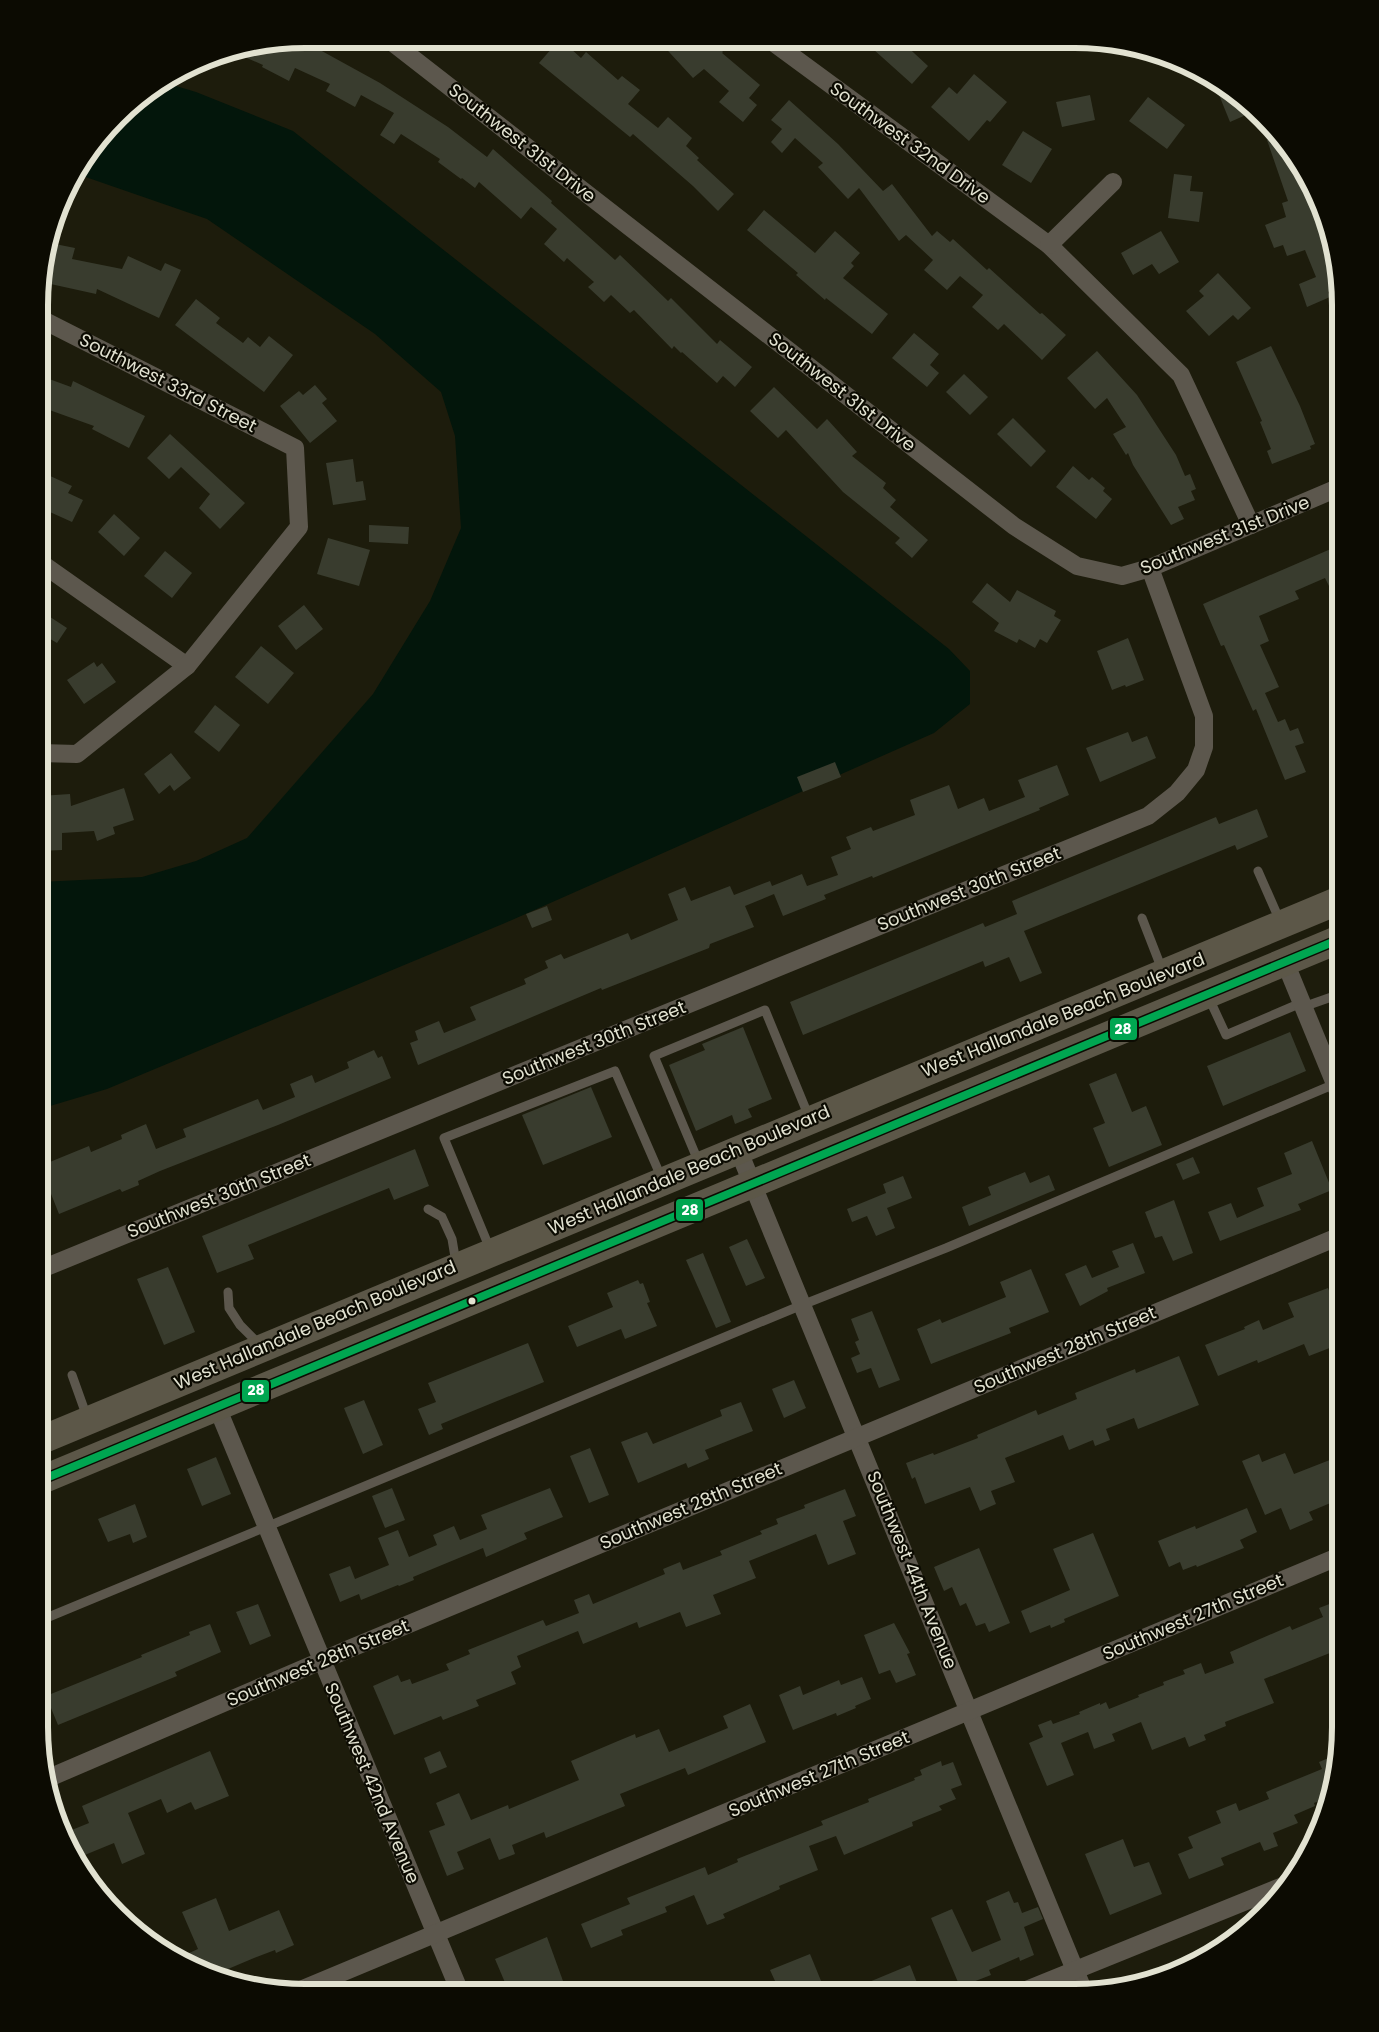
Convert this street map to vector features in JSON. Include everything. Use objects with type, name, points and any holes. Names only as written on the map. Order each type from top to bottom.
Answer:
[{"type":"main road","name":"West Hallandale Beach Boulevard","points":[[48,1437],[1332,903]]},
{"type":"main road","points":[[1285,962],[1317,927],[1332,920]]},
{"type":"main road","points":[[1110,1034],[1132,1009],[1246,961],[1274,928]]},
{"type":"main road","name":"West Hallandale Beach Boulevard","points":[[48,1477],[1332,942]]},
{"type":"main road","points":[[217,1407],[228,1388],[254,1364],[296,1333]]},
{"type":"main road","points":[[48,1476],[196,1398],[229,1361]]},
{"type":"street","name":"Southwest 31st Drive","points":[[400,48],[1014,526],[1077,566],[1122,576],[1150,568],[1332,491]]},
{"type":"street","name":"Southwest 32nd Drive","points":[[781,48],[1049,245],[1181,375],[1251,525]]},
{"type":"street","points":[[1049,245],[1113,182]]},
{"type":"street","name":"Southwest 33rd Street","points":[[48,323],[295,448],[299,527],[187,666]]},
{"type":"street","points":[[48,568],[187,666],[78,754],[48,753]]},
{"type":"street","name":"Southwest 30th Street","points":[[48,1267],[1148,816],[1178,793],[1196,770],[1204,747],[1204,716],[1150,568]]},
{"type":"street","points":[[1285,962],[1332,1073]]},
{"type":"street","name":"Southwest 44th Avenue","points":[[738,1149],[1080,1984]]},
{"type":"street","name":"Southwest 28th Street","points":[[52,1777],[322,1660],[1332,1239]]},
{"type":"street","name":"Southwest 42nd Avenue","points":[[217,1407],[457,1984]]},
{"type":"street","name":"Southwest 27th Street","points":[[315,1984],[1332,1559]]},
{"type":"street","points":[[1041,1984],[1274,1890]]},
{"type":"lane","points":[[1258,871],[1274,928]]},
{"type":"lane","points":[[1142,918],[1164,973]]},
{"type":"lane","points":[[1207,995],[1226,1035],[1302,1005],[1332,996]]},
{"type":"lane","points":[[700,1165],[654,1056],[765,1010],[810,1120]]},
{"type":"lane","points":[[492,1252],[444,1138],[615,1071],[663,1181]]},
{"type":"lane","points":[[48,1617],[802,1304],[946,1248],[1332,1089]]},
{"type":"lane","points":[[428,1209],[442,1216],[452,1239],[456,1266]]},
{"type":"lane","points":[[228,1292],[229,1308],[240,1325],[262,1347]]},
{"type":"lane","points":[[72,1375],[88,1420]]},
{"type":"shaded area","points":[[172,85],[196,92],[293,131],[949,649],[970,671],[970,704],[934,733],[505,923],[107,1089],[48,1107],[48,882],[142,877],[196,861],[247,838],[373,694],[430,601],[461,528],[455,436],[441,392],[375,334],[207,219],[82,176],[111,135],[135,111]]},
{"type":"building","points":[[288,48],[316,48],[380,83],[448,127],[487,157],[493,149],[615,260],[620,255],[668,301],[671,298],[717,344],[720,340],[752,367],[735,387],[723,376],[717,383],[682,352],[674,346],[672,349],[634,310],[630,313],[611,295],[604,302],[588,287],[594,282],[567,258],[564,262],[544,244],[557,229],[531,207],[521,219],[479,182],[475,188],[438,162],[440,159],[401,134],[394,144],[380,135],[394,113],[361,95],[355,107],[326,91],[330,84],[295,68],[289,81],[262,67],[263,65],[241,55]]},
{"type":"building","points":[[552,48],[570,48],[581,58],[586,52],[618,80],[622,76],[640,90],[628,104],[658,128],[668,117],[692,138],[686,146],[699,158],[697,160],[734,194],[718,211],[693,186],[633,134],[630,137],[539,63]]},
{"type":"building","points":[[665,48],[720,48],[722,53],[760,85],[749,98],[757,105],[743,122],[719,102],[729,91],[704,69],[693,78]]},
{"type":"building","points":[[872,48],[909,48],[928,66],[912,84]]},
{"type":"building","points":[[974,74],[1007,102],[990,122],[987,120],[969,141],[931,107],[949,87],[957,94]]},
{"type":"building","points":[[1218,91],[1247,114],[1230,122]]},
{"type":"building","points":[[1090,95],[1095,120],[1062,127],[1056,102]]},
{"type":"building","points":[[1148,97],[1185,125],[1167,149],[1129,121]]},
{"type":"building","points":[[789,100],[838,144],[883,191],[892,184],[932,236],[937,231],[950,242],[953,239],[987,270],[989,268],[1066,335],[1042,360],[1004,324],[998,330],[972,307],[983,295],[960,276],[947,290],[924,270],[933,260],[906,235],[899,241],[859,188],[848,199],[818,167],[823,163],[795,138],[782,153],[771,142],[782,129],[771,120]]},
{"type":"building","points":[[1023,131],[1052,149],[1031,183],[1002,165]]},
{"type":"building","points":[[1271,139],[1278,148],[1305,191],[1327,254],[1331,291],[1328,292],[1330,297],[1307,307],[1299,284],[1316,277],[1305,250],[1287,256],[1283,245],[1274,248],[1265,225],[1286,217],[1282,203],[1288,201],[1267,140]]},
{"type":"building","points":[[1174,174],[1192,176],[1190,191],[1203,192],[1199,222],[1168,218]]},
{"type":"building","points":[[764,210],[815,253],[835,231],[860,253],[851,263],[854,266],[843,278],[888,314],[872,334],[826,298],[825,300],[796,275],[798,273],[747,230]]},
{"type":"building","points":[[1161,231],[1179,262],[1159,274],[1152,264],[1133,275],[1121,253]]},
{"type":"building","points":[[55,244],[75,248],[72,259],[122,269],[128,256],[161,271],[165,263],[181,270],[159,318],[97,289],[96,294],[49,284]]},
{"type":"building","points":[[1218,273],[1251,308],[1238,320],[1233,315],[1209,336],[1186,311],[1204,296],[1199,291]]},
{"type":"building","points":[[196,299],[220,318],[216,323],[243,343],[248,337],[260,347],[269,336],[293,355],[264,392],[175,325]]},
{"type":"building","points":[[914,333],[939,354],[930,365],[939,373],[927,387],[892,358]]},
{"type":"building","points":[[1271,346],[1300,406],[1315,444],[1310,446],[1311,449],[1272,464],[1267,451],[1271,449],[1260,422],[1262,421],[1236,362]]},
{"type":"building","points":[[1097,351],[1137,395],[1176,455],[1185,476],[1190,474],[1196,489],[1191,491],[1195,500],[1178,507],[1184,519],[1171,525],[1133,465],[1128,453],[1126,455],[1113,434],[1126,427],[1107,398],[1095,409],[1067,378]]},
{"type":"building","points":[[964,374],[988,397],[970,415],[946,392]]},
{"type":"building","points":[[48,379],[71,387],[73,381],[145,416],[129,448],[92,429],[94,426],[48,410]]},
{"type":"building","points":[[315,385],[327,399],[322,403],[337,421],[310,443],[280,406],[299,391],[303,395]]},
{"type":"building","points":[[774,387],[817,429],[827,419],[857,452],[852,456],[886,483],[883,488],[896,500],[890,507],[928,540],[912,558],[895,543],[900,538],[843,492],[786,430],[778,438],[750,411]]},
{"type":"building","points":[[1013,418],[1046,451],[1031,467],[997,434]]},
{"type":"building","points":[[170,434],[245,503],[220,529],[199,508],[210,494],[181,467],[169,479],[147,458]]},
{"type":"building","points":[[353,459],[356,482],[363,481],[366,500],[333,505],[326,463]]},
{"type":"building","points":[[1073,466],[1089,480],[1092,477],[1105,488],[1103,491],[1112,499],[1096,519],[1056,487]]},
{"type":"building","points":[[48,475],[72,486],[68,493],[83,500],[72,522],[48,511]]},
{"type":"building","points":[[114,514],[140,538],[124,556],[98,532]]},
{"type":"building","points":[[369,525],[409,527],[408,544],[369,542]]},
{"type":"building","points":[[328,538],[370,550],[359,586],[317,574]]},
{"type":"building","points":[[1332,548],[1332,585],[1329,586],[1325,578],[1295,591],[1299,599],[1259,616],[1269,641],[1260,645],[1279,687],[1265,693],[1278,722],[1285,719],[1290,731],[1298,728],[1304,743],[1295,746],[1306,772],[1285,780],[1256,709],[1253,711],[1224,645],[1221,646],[1203,604]]},
{"type":"building","points":[[165,551],[192,573],[172,598],[144,576]]},
{"type":"building","points":[[987,583],[1010,602],[1017,590],[1056,611],[1054,616],[1061,620],[1047,643],[1040,639],[1035,648],[1019,639],[1017,643],[994,631],[999,623],[972,602]]},
{"type":"building","points":[[304,605],[323,629],[296,650],[278,626]]},
{"type":"building","points":[[48,616],[67,628],[57,643],[48,638]]},
{"type":"building","points":[[1128,638],[1144,680],[1112,690],[1097,651]]},
{"type":"building","points":[[261,646],[294,673],[268,704],[235,677]]},
{"type":"building","points":[[94,662],[97,667],[102,663],[116,682],[84,704],[67,680]]},
{"type":"building","points":[[215,705],[240,725],[219,752],[194,732]]},
{"type":"building","points":[[1128,732],[1132,742],[1147,736],[1156,758],[1100,782],[1086,748]]},
{"type":"building","points":[[171,753],[191,778],[174,791],[170,785],[159,794],[144,774]]},
{"type":"building","points":[[835,762],[841,777],[803,792],[797,777]]},
{"type":"building","points":[[1057,765],[1069,795],[1039,808],[1040,810],[873,878],[872,876],[824,895],[826,899],[783,916],[774,894],[745,906],[754,927],[710,944],[709,948],[602,990],[601,988],[418,1065],[410,1043],[418,1040],[415,1031],[439,1021],[444,1033],[476,1020],[470,1007],[526,984],[524,979],[548,968],[545,961],[561,954],[564,959],[628,933],[631,940],[678,920],[668,894],[685,887],[691,901],[730,886],[734,895],[770,881],[772,886],[802,874],[807,886],[838,875],[831,857],[851,849],[846,837],[871,827],[873,831],[915,815],[910,800],[949,785],[958,809],[984,798],[989,811],[1025,797],[1018,780]]},
{"type":"building","points":[[124,788],[134,820],[113,827],[115,834],[97,841],[94,831],[62,833],[62,850],[48,851],[48,795],[70,794],[71,806]]},
{"type":"building","points":[[1257,809],[1268,837],[1237,850],[1235,845],[1024,931],[1042,973],[1020,982],[1009,957],[985,967],[983,961],[803,1035],[790,1002],[983,923],[985,927],[1017,914],[1012,901],[1216,817],[1219,824]]},
{"type":"building","points":[[547,906],[552,920],[532,928],[526,914]]},
{"type":"building","points":[[743,1027],[772,1099],[748,1109],[752,1117],[735,1124],[732,1115],[696,1131],[669,1065],[705,1050],[702,1044]]},
{"type":"building","points":[[1290,1032],[1306,1071],[1223,1106],[1207,1066]]},
{"type":"building","points":[[374,1050],[378,1058],[382,1056],[391,1078],[160,1171],[138,1181],[139,1185],[122,1192],[120,1189],[59,1214],[48,1186],[48,1163],[89,1146],[91,1152],[122,1139],[121,1135],[146,1124],[156,1149],[186,1137],[183,1129],[258,1099],[263,1110],[295,1097],[290,1084],[312,1075],[315,1083],[349,1068],[347,1062]]},
{"type":"building","points":[[1116,1073],[1132,1112],[1146,1106],[1162,1145],[1109,1167],[1093,1128],[1105,1123],[1089,1084]]},
{"type":"building","points":[[591,1087],[612,1137],[543,1165],[522,1115]]},
{"type":"building","points":[[1312,1141],[1332,1190],[1298,1204],[1301,1210],[1220,1241],[1208,1212],[1231,1203],[1237,1218],[1264,1206],[1257,1188],[1292,1174],[1284,1153]]},
{"type":"building","points":[[415,1149],[429,1186],[394,1200],[389,1188],[248,1245],[254,1259],[217,1273],[202,1236]]},
{"type":"building","points":[[1193,1157],[1200,1173],[1183,1180],[1176,1164]]},
{"type":"building","points":[[1025,1172],[1030,1183],[1049,1175],[1055,1190],[969,1226],[962,1207],[991,1195],[988,1187]]},
{"type":"building","points":[[903,1176],[912,1198],[887,1208],[895,1228],[876,1236],[867,1216],[852,1222],[847,1209],[886,1193],[883,1184]]},
{"type":"building","points":[[1174,1200],[1193,1253],[1173,1261],[1162,1236],[1155,1238],[1145,1212]]},
{"type":"building","points":[[747,1239],[765,1278],[746,1286],[729,1247]]},
{"type":"building","points":[[1133,1243],[1145,1273],[1107,1288],[1108,1291],[1080,1306],[1065,1274],[1086,1265],[1092,1278],[1119,1267],[1112,1251]]},
{"type":"building","points":[[703,1253],[731,1322],[716,1328],[686,1260]]},
{"type":"building","points":[[168,1267],[195,1332],[164,1345],[137,1279]]},
{"type":"building","points":[[1031,1269],[1049,1312],[1009,1328],[1011,1333],[931,1364],[917,1329],[940,1319],[942,1323],[1006,1297],[1000,1282]]},
{"type":"building","points":[[638,1280],[640,1284],[643,1283],[650,1302],[647,1303],[657,1326],[625,1339],[621,1329],[577,1347],[568,1326],[613,1307],[607,1293]]},
{"type":"building","points":[[1328,1288],[1332,1298],[1332,1347],[1309,1356],[1304,1344],[1258,1363],[1257,1360],[1218,1376],[1205,1345],[1245,1329],[1244,1327],[1259,1320],[1263,1330],[1294,1317],[1288,1303]]},
{"type":"building","points":[[872,1311],[900,1380],[879,1388],[871,1368],[857,1373],[851,1358],[860,1354],[855,1342],[859,1340],[851,1319]]},
{"type":"building","points":[[528,1343],[544,1382],[441,1424],[443,1429],[429,1435],[418,1409],[436,1402],[428,1383]]},
{"type":"building","points":[[1179,1356],[1199,1405],[1138,1429],[1134,1418],[1106,1429],[1110,1440],[1095,1446],[1093,1440],[1069,1450],[1063,1435],[1005,1458],[1015,1482],[991,1491],[996,1504],[980,1511],[970,1487],[925,1504],[915,1477],[912,1479],[906,1463],[933,1453],[934,1455],[978,1438],[977,1435],[1036,1410],[1038,1415],[1077,1399],[1075,1393],[1135,1369],[1136,1373]]},
{"type":"building","points":[[794,1380],[806,1408],[784,1418],[772,1389]]},
{"type":"building","points":[[364,1400],[383,1445],[363,1454],[344,1408]]},
{"type":"building","points":[[741,1402],[753,1431],[705,1450],[709,1459],[688,1468],[686,1463],[638,1483],[621,1442],[647,1432],[653,1444],[722,1416],[720,1410]]},
{"type":"building","points":[[590,1448],[609,1495],[589,1503],[570,1456]]},
{"type":"building","points":[[1285,1453],[1294,1474],[1332,1459],[1332,1502],[1309,1512],[1313,1520],[1290,1530],[1281,1508],[1265,1515],[1242,1461],[1259,1454],[1262,1462]]},
{"type":"building","points":[[216,1457],[231,1494],[202,1506],[187,1469]]},
{"type":"building","points":[[392,1488],[405,1520],[385,1528],[372,1496]]},
{"type":"building","points":[[550,1488],[563,1517],[524,1533],[527,1539],[486,1557],[483,1548],[413,1577],[414,1580],[399,1586],[361,1600],[359,1594],[340,1602],[329,1574],[350,1566],[355,1579],[389,1565],[378,1538],[398,1530],[409,1557],[437,1545],[433,1535],[454,1526],[460,1540],[487,1529],[481,1515]]},
{"type":"building","points":[[845,1489],[856,1516],[843,1521],[856,1554],[828,1565],[816,1534],[749,1561],[756,1578],[713,1595],[721,1614],[686,1627],[680,1612],[639,1628],[637,1622],[583,1644],[578,1631],[517,1656],[521,1667],[511,1672],[516,1684],[476,1700],[479,1706],[443,1720],[441,1716],[394,1735],[373,1686],[398,1675],[401,1682],[410,1679],[412,1684],[449,1670],[446,1664],[470,1654],[468,1650],[543,1620],[546,1626],[579,1613],[574,1600],[589,1594],[593,1604],[665,1574],[663,1569],[680,1562],[683,1570],[722,1555],[720,1551],[762,1534],[760,1531],[778,1524],[776,1519],[805,1508],[804,1505]]},
{"type":"building","points":[[135,1504],[147,1537],[133,1543],[130,1534],[108,1542],[98,1519]]},
{"type":"building","points":[[1247,1508],[1257,1532],[1240,1540],[1244,1548],[1197,1567],[1196,1565],[1183,1570],[1180,1562],[1169,1567],[1158,1541],[1195,1526],[1196,1529]]},
{"type":"building","points":[[1093,1533],[1119,1596],[1064,1619],[1065,1622],[1051,1628],[1050,1625],[1030,1633],[1021,1611],[1070,1590],[1053,1549]]},
{"type":"building","points":[[979,1548],[1010,1623],[989,1632],[985,1623],[976,1626],[966,1603],[960,1606],[952,1587],[944,1591],[934,1567]]},
{"type":"building","points":[[1332,1603],[1332,1652],[1264,1679],[1274,1703],[1225,1722],[1226,1726],[1204,1735],[1206,1740],[1189,1747],[1185,1737],[1152,1750],[1141,1722],[1112,1734],[1115,1741],[1094,1749],[1088,1732],[1061,1743],[1074,1775],[1047,1786],[1029,1743],[1043,1737],[1038,1725],[1051,1720],[1053,1724],[1080,1714],[1079,1712],[1100,1703],[1100,1705],[1106,1702],[1109,1709],[1164,1685],[1163,1682],[1185,1674],[1183,1670],[1201,1663],[1205,1674],[1234,1663],[1230,1652],[1290,1626],[1292,1630],[1323,1617],[1319,1608]]},
{"type":"building","points":[[258,1604],[271,1636],[250,1645],[236,1612]]},
{"type":"building","points":[[894,1623],[910,1653],[907,1654],[916,1675],[896,1683],[890,1670],[879,1674],[864,1635]]},
{"type":"building","points":[[210,1624],[221,1652],[175,1672],[177,1676],[58,1725],[48,1701],[48,1695],[142,1657],[141,1655],[190,1635],[189,1632]]},
{"type":"building","points":[[862,1677],[871,1699],[837,1716],[836,1713],[793,1730],[779,1695],[800,1686],[803,1695],[839,1680],[841,1685]]},
{"type":"building","points":[[750,1704],[766,1742],[688,1775],[685,1768],[620,1794],[625,1806],[546,1838],[544,1832],[512,1845],[515,1854],[499,1860],[490,1838],[457,1852],[464,1869],[447,1876],[429,1831],[445,1825],[436,1803],[459,1793],[471,1820],[508,1805],[509,1809],[579,1780],[571,1761],[635,1734],[636,1738],[659,1729],[669,1752],[728,1728],[723,1716]]},
{"type":"building","points":[[210,1751],[229,1796],[195,1810],[191,1802],[167,1813],[161,1799],[128,1813],[145,1854],[122,1864],[114,1843],[82,1856],[69,1831],[89,1823],[82,1806]]},
{"type":"building","points":[[440,1751],[447,1767],[430,1774],[424,1758]]},
{"type":"building","points":[[1329,1758],[1327,1778],[1321,1800],[1314,1803],[1315,1806],[1294,1815],[1298,1823],[1273,1833],[1278,1846],[1264,1851],[1260,1842],[1221,1858],[1224,1865],[1189,1879],[1178,1854],[1193,1848],[1188,1837],[1221,1823],[1216,1811],[1236,1803],[1239,1811],[1269,1799],[1266,1792],[1322,1769],[1319,1762]]},
{"type":"building","points":[[941,1761],[942,1766],[953,1762],[962,1785],[951,1789],[956,1799],[939,1806],[942,1810],[912,1822],[913,1826],[844,1855],[836,1836],[809,1846],[818,1870],[779,1886],[780,1889],[723,1914],[725,1918],[707,1925],[694,1895],[665,1907],[667,1912],[621,1930],[623,1935],[591,1948],[581,1924],[630,1904],[627,1898],[705,1867],[708,1875],[738,1862],[737,1859],[823,1825],[821,1821],[869,1802],[868,1799],[915,1780],[914,1778],[922,1775],[920,1770]]},
{"type":"building","points":[[1123,1839],[1134,1867],[1149,1862],[1162,1894],[1110,1915],[1085,1854]]},
{"type":"building","points":[[1009,1891],[1014,1903],[1018,1902],[1022,1913],[1038,1907],[1043,1919],[1024,1927],[1034,1955],[1020,1961],[1019,1957],[989,1970],[991,1975],[968,1984],[959,1984],[931,1918],[952,1909],[972,1952],[1001,1940],[986,1901]]},
{"type":"building","points":[[216,1898],[229,1931],[279,1910],[294,1945],[276,1953],[275,1950],[254,1958],[228,1969],[227,1973],[185,1955],[198,1949],[182,1912]]},
{"type":"building","points":[[547,1937],[564,1984],[506,1984],[495,1959]]},
{"type":"building","points":[[810,1954],[822,1984],[776,1984],[770,1970]]},
{"type":"building","points":[[910,1965],[917,1984],[864,1984]]},
{"type":"transit line","name":"28","points":[[48,1477],[1332,942]]}]
